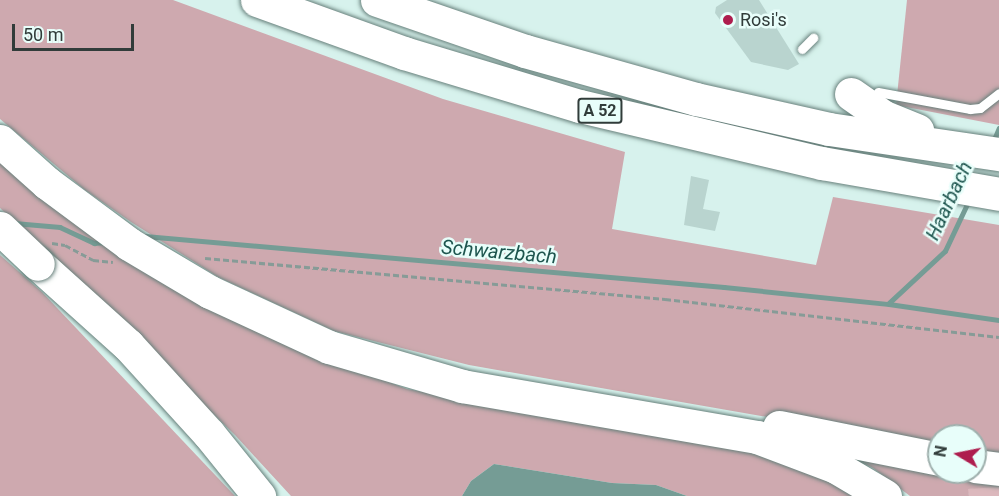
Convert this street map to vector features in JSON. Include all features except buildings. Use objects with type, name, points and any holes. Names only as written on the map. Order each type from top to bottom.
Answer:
[{"type":"highway","name":"A 52","points":[[257,0],[404,53],[580,106],[822,163],[996,194]]},
{"type":"highway","name":"A 52","points":[[377,0],[525,51],[696,99],[830,129],[960,144],[999,153]]},
{"type":"highway","points":[[865,93],[882,116],[929,135],[960,144]]},
{"type":"highway","points":[[0,141],[94,219],[127,253],[329,347],[411,374],[521,398],[703,426],[757,437],[807,454],[885,496]]},
{"type":"highway","points":[[0,228],[128,345],[209,434],[260,496]]},
{"type":"highway","points":[[703,426],[759,423],[927,457]]},
{"type":"highway","points":[[209,434],[278,496]]},
{"type":"lane","points":[[802,49],[813,39]]},
{"type":"lane","points":[[865,93],[970,109],[980,108],[999,93]]},
{"type":"path","points":[[65,245],[93,260],[127,253]]},
{"type":"path","points":[[205,258],[665,299],[999,337]]},
{"type":"shaded area","points":[[0,0],[173,0],[443,99],[625,152],[612,229],[816,265],[833,197],[999,225],[999,457],[987,455],[987,424],[927,424],[927,445],[469,365],[334,331],[218,277],[131,222],[85,190],[0,119]]},
{"type":"shaded area","points":[[907,0],[999,0],[999,125],[896,105]]},
{"type":"shaded area","points":[[0,156],[352,368],[407,389],[769,453],[864,496],[687,496],[656,485],[612,483],[494,464],[471,481],[462,496],[291,496],[235,435],[0,208]]},
{"type":"shaded area","points":[[0,255],[42,292],[235,496],[0,496]]},
{"type":"shaded area","points":[[844,453],[927,470],[927,484],[987,484],[987,475],[999,476],[999,487],[968,489],[969,496],[910,496],[873,468]]},
{"type":"shaded area","points":[[494,464],[612,483],[656,485],[687,496],[462,496],[471,481]]},
{"type":"shaded area","points":[[999,487],[999,496],[969,496],[967,489]]},
{"type":"waterway","name":"Haarbach","points":[[993,142],[999,128]]},
{"type":"waterway","name":"Haarbach","points":[[889,303],[945,251],[969,200]]},
{"type":"waterway","name":"Schwarzbach","points":[[14,223],[60,227],[94,243],[104,242]]},
{"type":"waterway","name":"Schwarzbach","points":[[145,236],[724,287],[889,304],[999,320]]},
{"type":"place","name":"Rosi's","points":[[728,20]]}]
